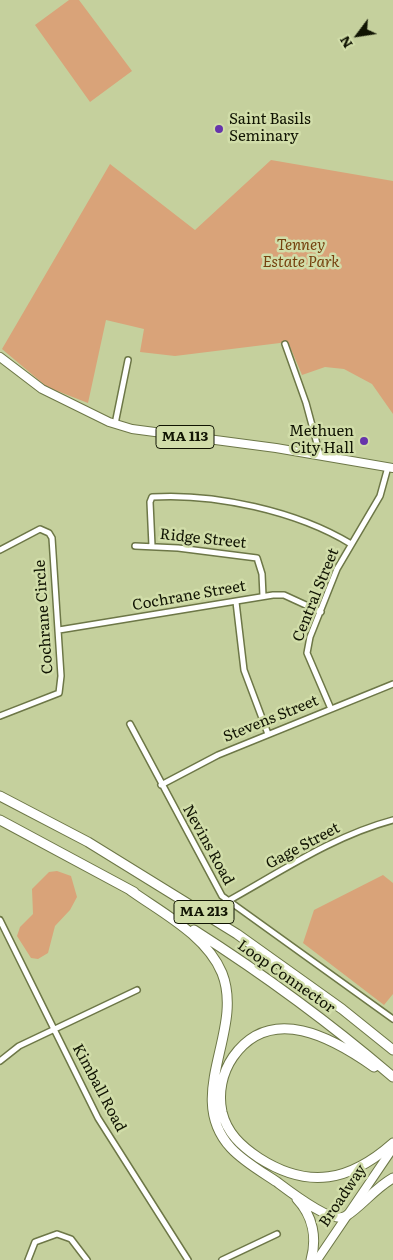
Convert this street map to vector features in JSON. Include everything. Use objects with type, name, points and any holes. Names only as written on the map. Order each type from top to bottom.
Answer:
[{"type":"highway","name":"Loop Connector","points":[[0,796],[88,842],[237,934],[342,1009],[393,1050]]},
{"type":"highway","name":"Loop Connector","points":[[0,820],[130,890],[263,976],[336,1030],[393,1077]]},
{"type":"highway","points":[[130,890],[196,938],[209,951],[218,965],[226,988],[228,1011],[212,1087],[212,1104],[216,1121],[232,1149],[322,1212],[338,1218],[345,1218],[372,1192],[393,1178]]},
{"type":"highway","points":[[393,1081],[358,1057],[322,1037],[305,1031],[286,1028],[261,1034],[239,1049],[225,1071],[220,1095],[224,1118],[238,1141],[272,1166],[295,1175],[319,1178],[345,1174],[365,1165],[393,1143]]},
{"type":"highway","points":[[286,1188],[305,1209],[312,1224],[314,1246],[311,1260]]},
{"type":"main road","name":"MA 113","points":[[1,359],[42,389],[115,424],[159,434],[320,455],[390,467]]},
{"type":"main road","name":"Broadway","points":[[317,1260],[393,1148]]},
{"type":"street","points":[[285,344],[306,403],[320,455]]},
{"type":"street","points":[[115,424],[128,360]]},
{"type":"street","name":"Central Street","points":[[331,709],[307,653],[310,637],[337,569],[350,544],[363,528],[380,496],[390,467]]},
{"type":"street","points":[[152,546],[150,502],[152,497],[177,496],[256,506],[338,536],[350,544]]},
{"type":"street","name":"Cochrane Circle","points":[[0,550],[40,529],[49,532],[52,538],[61,676],[59,693],[0,716]]},
{"type":"street","name":"Ridge Street","points":[[135,546],[152,546],[257,558],[262,574],[263,596]]},
{"type":"street","name":"Cochrane Street","points":[[59,630],[263,596],[284,595],[320,612]]},
{"type":"street","points":[[236,602],[244,670],[268,734]]},
{"type":"street","name":"Stevens Street","points":[[162,784],[195,765],[393,684]]},
{"type":"street","name":"Nevins Road","points":[[130,724],[217,890],[228,901],[393,1019]]},
{"type":"street","name":"Gage Street","points":[[228,901],[311,853],[353,833],[393,820]]},
{"type":"street","name":"Kimball Road","points":[[0,920],[98,1118],[188,1260]]},
{"type":"street","points":[[0,1061],[19,1046],[137,990]]},
{"type":"street","points":[[28,1260],[35,1242],[57,1234],[71,1240],[86,1260]]},
{"type":"street","points":[[222,1260],[233,1258],[277,1234]]},
{"type":"green space","points":[[69,0],[79,0],[132,71],[90,102],[35,25]]},
{"type":"green space","name":"Tenney Estate Park","points":[[271,160],[393,181],[393,414],[372,384],[344,369],[325,367],[302,375],[288,342],[175,356],[140,352],[144,329],[106,320],[88,403],[47,387],[2,349],[110,164],[195,230]]},
{"type":"green space","points":[[57,871],[71,876],[77,897],[70,910],[55,926],[48,953],[38,959],[31,958],[17,936],[20,927],[33,914],[32,889],[49,872]]},
{"type":"green space","points":[[383,875],[393,883],[393,994],[384,1005],[303,943],[314,910]]},
{"type":"place","name":"Saint Basils Seminary","points":[[219,129]]},
{"type":"place","name":"Methuen City Hall","points":[[364,441]]}]
